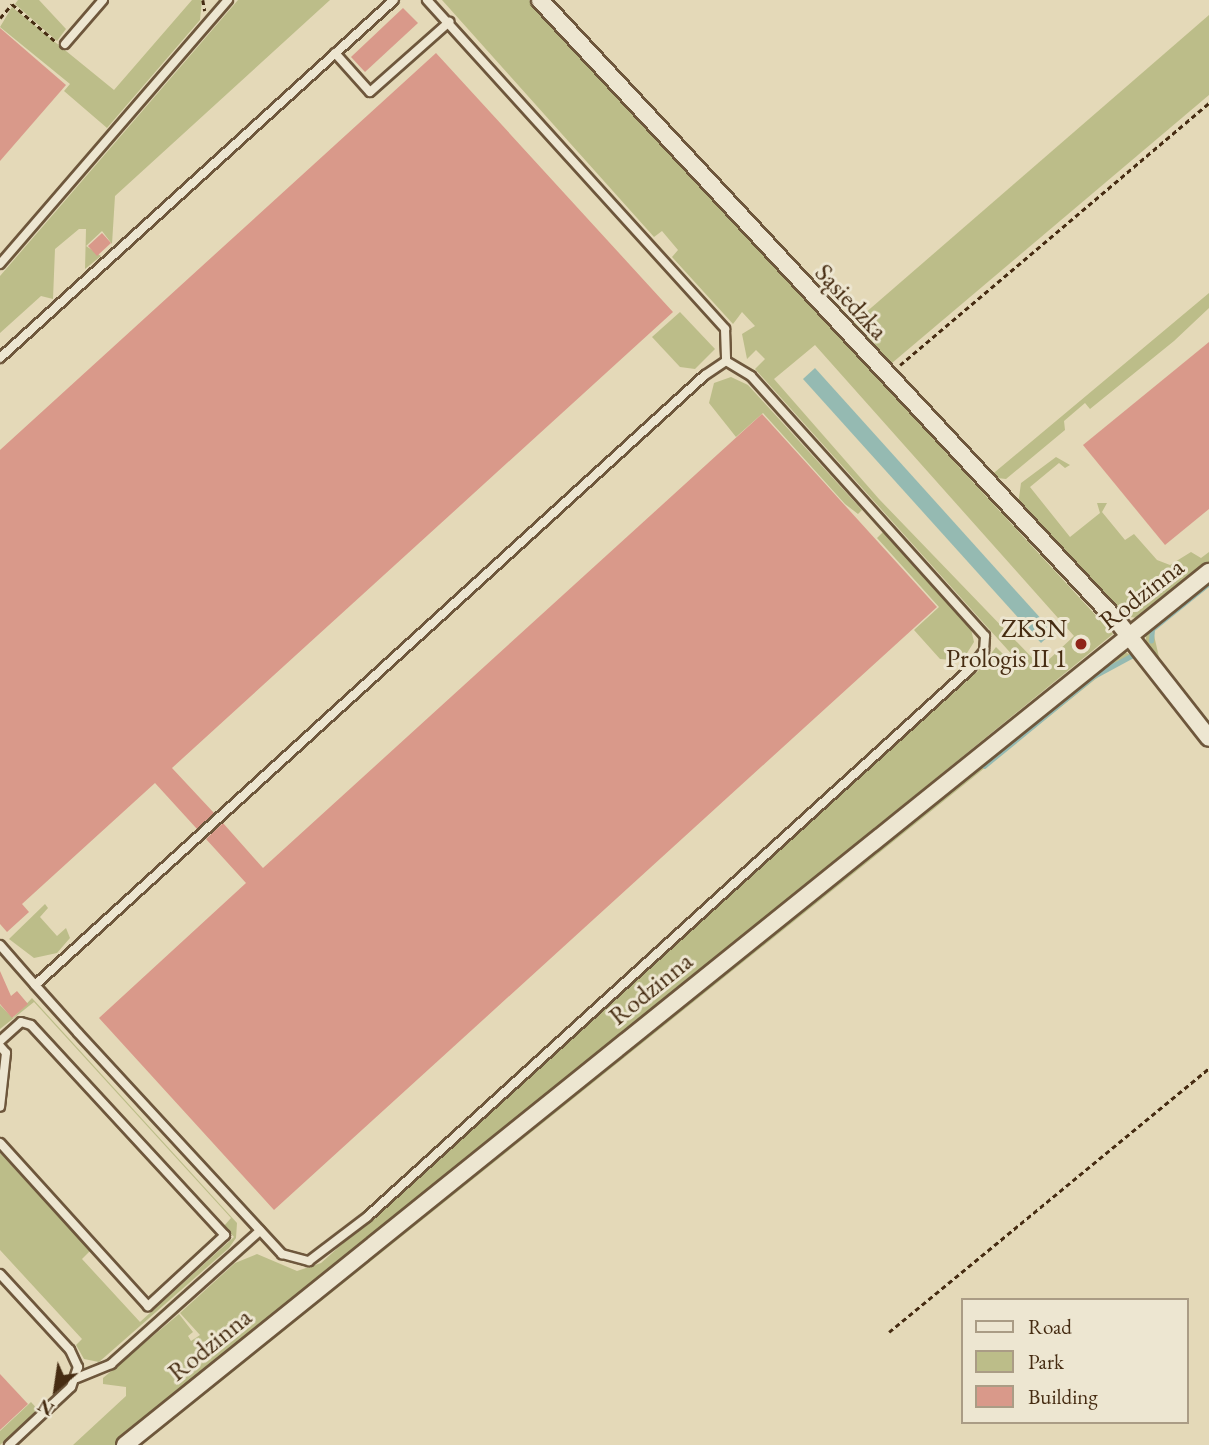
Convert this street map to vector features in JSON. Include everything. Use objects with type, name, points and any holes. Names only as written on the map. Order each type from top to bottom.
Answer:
[{"type":"street","name":"Sąsiedzka","points":[[540,0],[1129,635],[1209,738]]},
{"type":"street","name":"Rodzinna","points":[[125,1445],[1209,572]]},
{"type":"lane","points":[[65,44],[103,0]]},
{"type":"lane","points":[[0,358],[394,0]]},
{"type":"lane","points":[[427,0],[725,329],[726,361]]},
{"type":"lane","points":[[0,264],[224,2]]},
{"type":"lane","points":[[335,53],[370,92],[449,22]]},
{"type":"lane","points":[[35,985],[705,374],[726,361]]},
{"type":"lane","points":[[0,945],[260,1231],[290,1259],[309,1261],[319,1256],[981,656],[986,641],[981,628],[751,376],[726,361]]},
{"type":"lane","points":[[0,1107],[6,1052],[0,1044],[21,1022],[31,1025],[225,1235],[148,1306],[0,1143]]},
{"type":"lane","points":[[9,1445],[77,1378],[111,1364],[260,1231]]},
{"type":"lane","points":[[0,1274],[70,1350],[77,1378]]},
{"type":"path","points":[[0,18],[15,0]]},
{"type":"path","points":[[12,4],[62,47],[65,44]]},
{"type":"path","points":[[887,376],[1209,103]]},
{"type":"path","points":[[889,1332],[1209,1068]]},
{"type":"green space","points":[[18,0],[39,0],[66,29],[57,41],[15,4]]},
{"type":"green space","points":[[192,0],[202,0],[200,20],[107,128],[64,91],[70,84],[0,27],[12,7],[114,90]]},
{"type":"green space","points":[[238,0],[330,0],[115,196],[112,244],[102,231],[86,246],[101,256],[85,269],[86,229],[79,229],[55,249],[53,299],[41,296],[0,333],[0,276]]},
{"type":"green space","points":[[442,0],[529,0],[1113,634],[117,1445],[73,1445],[126,1396],[126,1387],[103,1384],[103,1378],[179,1314],[193,1332],[188,1336],[191,1341],[200,1335],[180,1313],[235,1263],[257,1254],[297,1271],[321,1263],[978,671],[996,647],[1012,663],[1016,659],[755,369],[765,359],[756,350],[747,359],[742,334],[755,326],[742,312],[733,324],[672,257],[678,250],[662,231],[654,237]],"holes":[[[815,345],[1074,636],[1041,667],[879,499],[774,379]]]},
{"type":"green space","points":[[1209,15],[1209,95],[892,363],[883,363],[849,327]]},
{"type":"green space","points":[[1209,293],[1209,308],[1174,341],[1090,409],[1085,403],[1064,421],[1065,430],[1006,479],[989,477]]},
{"type":"green space","points":[[680,312],[715,349],[695,369],[680,367],[652,337]]},
{"type":"green space","points":[[731,377],[748,385],[862,510],[858,514],[845,504],[763,413],[736,437],[709,403],[714,383]]},
{"type":"green space","points":[[1056,457],[1070,465],[1065,468],[1059,463],[1030,487],[1070,537],[1100,513],[1097,503],[1107,503],[1102,512],[1125,540],[1134,534],[1157,560],[1170,565],[1191,552],[1201,558],[1209,552],[1209,563],[1138,618],[1122,616],[1018,505],[1021,483]]},
{"type":"green space","points":[[883,532],[971,629],[974,642],[962,661],[940,659],[914,630],[939,607],[877,538]]},
{"type":"green space","points":[[1209,578],[1209,587],[1153,631],[1159,657],[1154,655],[1146,643],[1146,630]]},
{"type":"green space","points":[[1123,651],[1137,658],[1118,661],[142,1445],[134,1445]]},
{"type":"green space","points":[[45,904],[48,908],[40,917],[57,936],[66,928],[70,938],[57,953],[34,958],[9,939]]},
{"type":"green space","points":[[32,998],[237,1223],[236,1238],[229,1248],[99,1362],[84,1359],[76,1345],[82,1339],[0,1250],[0,1153],[90,1251],[82,1259],[140,1322],[234,1237],[224,1226],[231,1218],[34,1002],[0,1029],[0,1005],[13,1018]]},
{"type":"green space","points":[[31,1402],[39,1411],[0,1445],[0,1431]]},
{"type":"water","points":[[815,368],[1053,632],[1041,643],[803,379]]},
{"type":"building","points":[[403,8],[418,23],[365,72],[351,57]]},
{"type":"building","points":[[0,28],[66,85],[0,161]]},
{"type":"building","points":[[436,53],[673,312],[172,768],[214,813],[197,829],[155,783],[22,904],[29,912],[7,932],[0,924],[0,450]]},
{"type":"building","points":[[102,233],[111,243],[97,256],[88,246]]},
{"type":"building","points":[[1209,342],[1209,509],[1165,545],[1083,445]]},
{"type":"building","points":[[762,414],[937,607],[274,1210],[99,1018],[246,883],[206,839],[223,823],[263,868]]},
{"type":"building","points":[[0,971],[11,996],[17,991],[28,1004],[12,1018],[0,1004]]},
{"type":"building","points":[[0,1374],[28,1404],[0,1430]]},
{"type":"waterway","points":[[1151,641],[1152,629],[1209,583]]},
{"type":"waterway","points":[[984,766],[1094,676],[1131,656]]},
{"type":"place","name":"ZKSN Prologis II 1","points":[[1081,644]]}]
